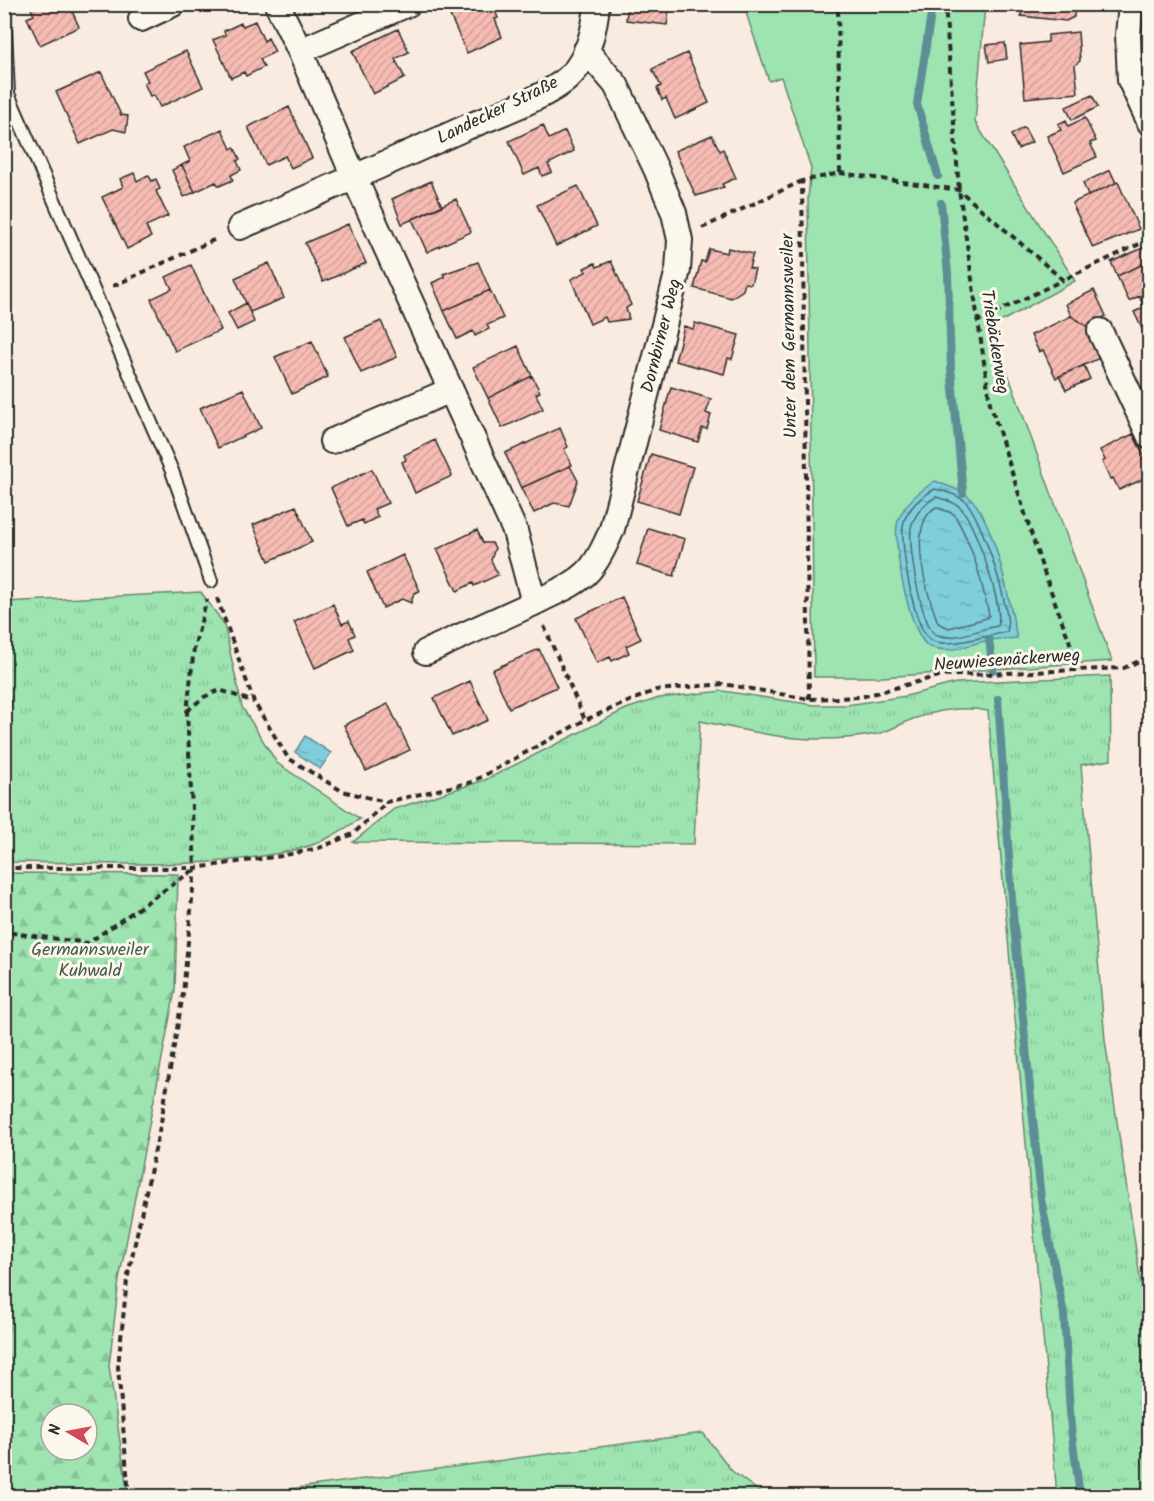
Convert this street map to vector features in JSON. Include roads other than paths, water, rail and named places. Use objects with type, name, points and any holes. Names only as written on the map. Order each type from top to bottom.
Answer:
[{"type":"street","points":[[141,19],[173,4]]},
{"type":"street","points":[[277,4],[515,531],[534,603]]},
{"type":"street","points":[[300,51],[408,4]]},
{"type":"street","name":"Landecker Straße","points":[[354,177],[542,93],[570,76],[586,50],[595,24],[597,4]]},
{"type":"street","points":[[1131,4],[1128,35],[1130,80],[1149,123]]},
{"type":"street","name":"Dornbirner Weg","points":[[426,652],[534,603],[589,573],[600,558],[612,529],[671,304],[678,270],[680,240],[674,213],[656,169],[616,85],[586,50]]},
{"type":"street","points":[[240,227],[354,177]]},
{"type":"street","points":[[1100,331],[1143,404],[1149,436]]},
{"type":"street","points":[[332,441],[451,390]]},
{"type":"lane","points":[[4,8],[8,94],[172,471],[211,581]]},
{"type":"water","points":[[935,481],[965,494],[978,508],[994,542],[1017,638],[989,640],[946,650],[930,647],[916,627],[909,609],[900,567],[897,547],[898,521],[918,493]]},
{"type":"water","points":[[305,736],[331,753],[320,769],[295,752]]},
{"type":"waterway","points":[[928,4],[931,14],[917,104],[938,176]]},
{"type":"waterway","points":[[941,203],[948,274],[951,368],[963,493]]},
{"type":"waterway","points":[[989,640],[993,670]]},
{"type":"waterway","points":[[998,699],[1014,927],[1041,1199],[1064,1314],[1071,1428],[1080,1496]]},
{"type":"park label","name":"Germannsweiler Kuhwald","points":[[90,960]]}]
